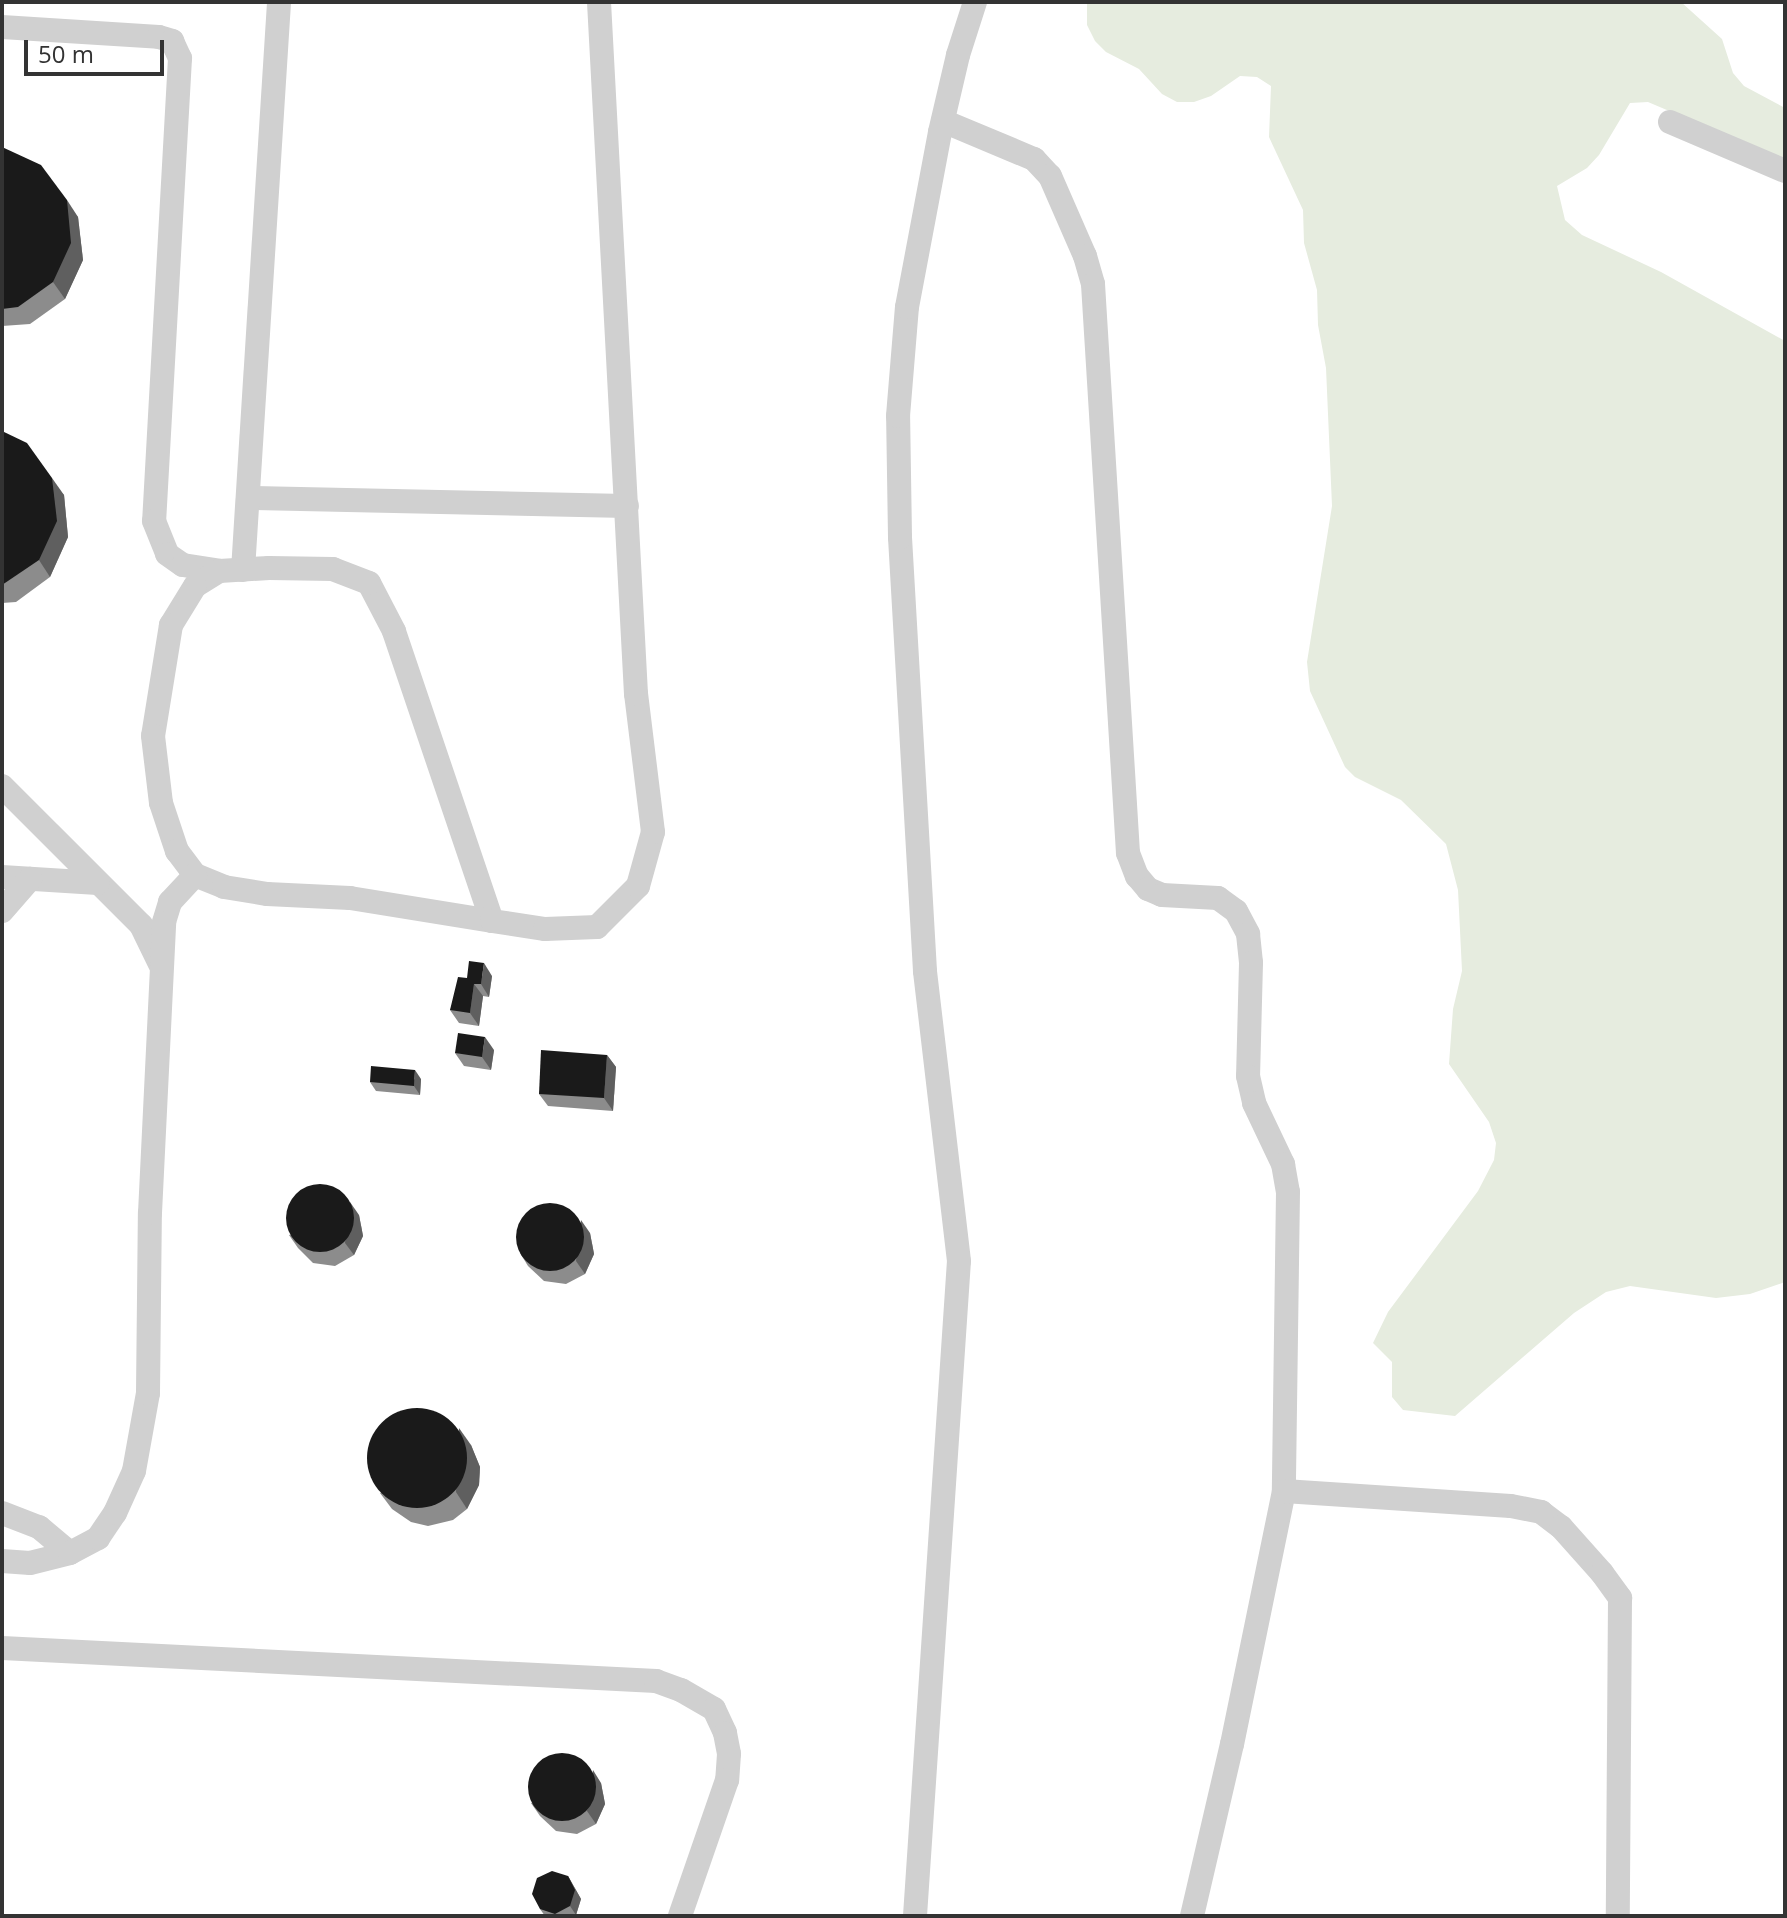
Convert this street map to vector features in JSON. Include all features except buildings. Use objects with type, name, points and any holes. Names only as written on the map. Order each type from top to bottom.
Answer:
[{"type":"street","points":[[231,571],[250,498],[279,2]]},
{"type":"street","points":[[231,571],[195,586],[171,625],[153,736],[161,803],[177,851],[195,875],[224,887],[267,894],[350,898],[545,929],[597,927],[638,886],[653,832],[636,694],[599,2]]},
{"type":"street","points":[[915,1916],[959,1261],[926,985],[900,537],[898,416],[907,307],[943,121],[958,55],[975,2]]},
{"type":"street","points":[[2,27],[159,37],[172,41],[180,58],[154,521],[167,554],[183,565],[231,571],[333,569],[369,583],[394,631],[492,921]]},
{"type":"street","points":[[943,121],[1034,159],[1050,176],[1085,256],[1093,284],[1128,853],[1137,876],[1148,889],[1162,895],[1218,898],[1236,911],[1248,934],[1251,963],[1248,1076],[1254,1103],[1283,1164],[1288,1192],[1284,1491],[1232,1744],[1192,1916]]},
{"type":"street","points":[[1670,122],[1785,171]]},
{"type":"street","points":[[250,498],[627,506]]},
{"type":"street","points":[[2,786],[141,925],[163,970]]},
{"type":"street","points":[[2,1561],[30,1563],[70,1553],[98,1538],[115,1513],[134,1471],[148,1393],[150,1213],[164,922],[170,902],[195,875]]},
{"type":"street","points":[[2,877],[98,883]]},
{"type":"street","points":[[2,911],[30,879]]},
{"type":"street","points":[[1284,1491],[1511,1506],[1541,1512],[1561,1527],[1602,1573],[1620,1598],[1618,1916]]},
{"type":"street","points":[[2,1513],[39,1527],[70,1553]]},
{"type":"street","points":[[2,1648],[656,1681],[681,1690],[714,1709],[725,1733],[729,1754],[727,1780],[680,1916]]},
{"type":"shaded area","points":[[1087,2],[1681,2],[1722,39],[1733,73],[1744,86],[1785,108],[1785,160],[1648,102],[1630,103],[1599,155],[1587,168],[1557,186],[1565,220],[1582,235],[1661,272],[1785,341],[1785,1282],[1750,1294],[1716,1298],[1630,1286],[1606,1292],[1574,1313],[1455,1416],[1403,1410],[1392,1397],[1392,1362],[1373,1343],[1388,1312],[1478,1191],[1494,1160],[1496,1143],[1489,1122],[1449,1064],[1453,1009],[1462,971],[1458,890],[1446,844],[1401,800],[1355,777],[1345,767],[1310,691],[1307,662],[1332,506],[1326,368],[1318,325],[1317,290],[1304,243],[1303,210],[1269,137],[1271,86],[1257,77],[1240,76],[1211,96],[1194,102],[1177,102],[1162,94],[1139,69],[1106,52],[1095,41],[1087,25]]}]
